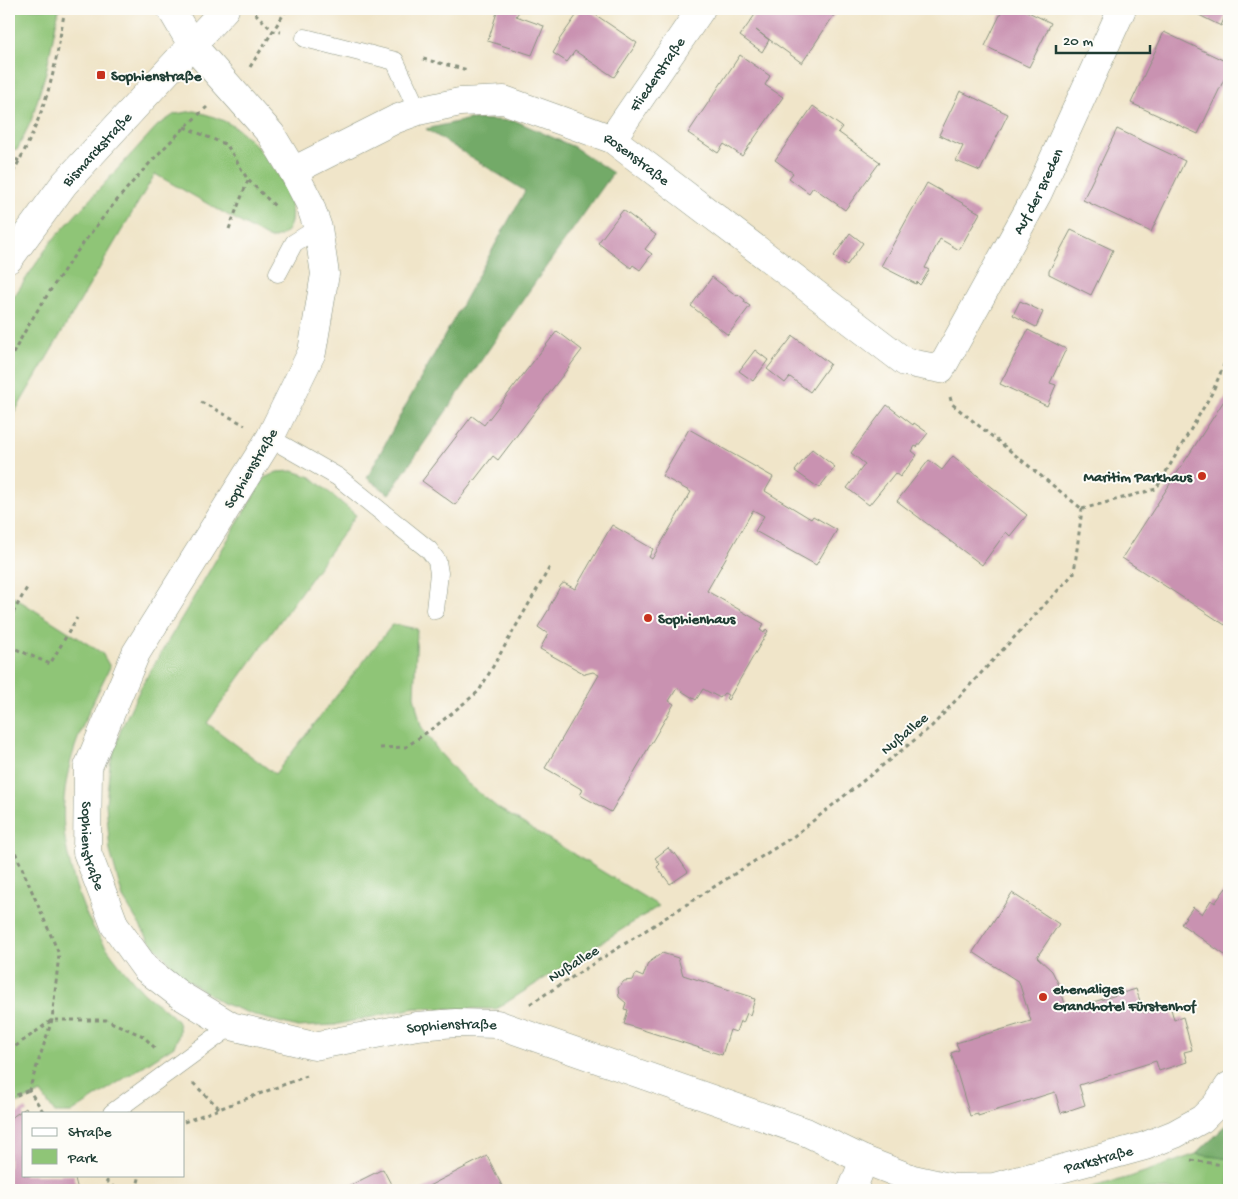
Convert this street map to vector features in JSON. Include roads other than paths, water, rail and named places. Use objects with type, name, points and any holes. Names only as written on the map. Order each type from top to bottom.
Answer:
[{"type":"street","name":"Sophienstraße","points":[[171,9],[192,45],[271,134],[293,171],[309,202],[318,228],[325,274],[312,352],[270,438],[136,653],[88,767],[87,852],[115,926],[146,969],[180,995],[231,1026],[314,1046],[417,1026],[456,1023],[497,1024],[806,1132],[864,1160]]},
{"type":"street","name":"Bismarckstraße","points":[[9,259],[64,184],[224,9]]},
{"type":"street","name":"Fliederstraße","points":[[612,139],[701,9]]},
{"type":"street","name":"Auf der Breden","points":[[941,369],[1038,193],[1122,9]]},
{"type":"street","name":"Rosenstraße","points":[[293,171],[396,119],[418,111],[460,102],[504,100],[612,139],[905,362],[941,369]]},
{"type":"street","name":"Parkstraße","points":[[864,1160],[913,1179],[953,1188],[994,1187],[1145,1146],[1175,1134],[1202,1119],[1216,1105],[1229,1086]]},
{"type":"street","points":[[852,1190],[864,1160]]},
{"type":"lane","points":[[305,38],[395,61],[418,111]]},
{"type":"lane","points":[[278,273],[294,243],[318,228]]},
{"type":"lane","points":[[270,438],[338,477],[429,550],[437,561],[438,574],[435,610]]},
{"type":"lane","points":[[113,1112],[231,1026]]},
{"type":"place","name":"Sophienstraße","points":[[101,75]]},
{"type":"place","name":"Maritim Parkhaus","points":[[1202,476]]},
{"type":"place","name":"Sophienhaus","points":[[648,618]]},
{"type":"place","name":"ehemaliges Grandhotel Fürstenhof","points":[[1043,997]]}]
